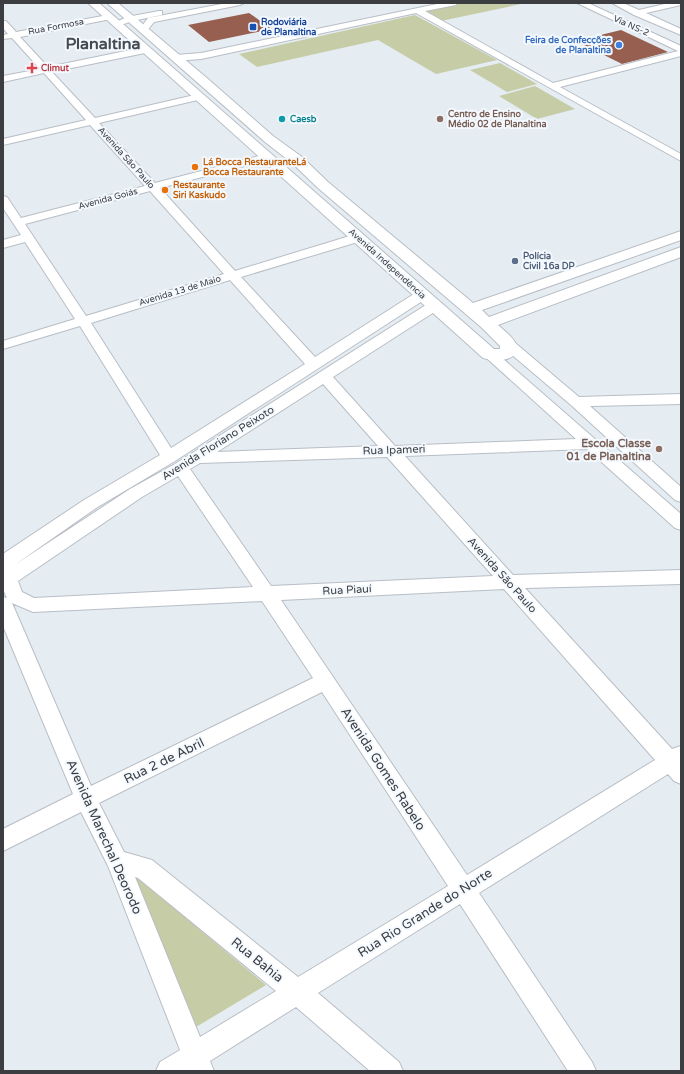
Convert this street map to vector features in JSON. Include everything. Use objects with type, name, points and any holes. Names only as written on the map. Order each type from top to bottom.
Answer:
[{"type":"main road","name":"Avenida Independência","points":[[93,3],[489,354]]},
{"type":"main road","name":"Avenida Independência","points":[[112,3],[269,139],[297,160],[312,176],[349,205],[487,323],[509,345]]},
{"type":"main road","points":[[171,73],[191,70]]},
{"type":"main road","points":[[292,179],[312,176]]},
{"type":"main road","points":[[305,192],[311,186],[323,185]]},
{"type":"main road","points":[[470,309],[681,235]]},
{"type":"main road","points":[[487,323],[681,252]]},
{"type":"main road","points":[[388,264],[401,264],[405,262],[408,257]]},
{"type":"main road","points":[[616,258],[633,269]]},
{"type":"main road","points":[[406,280],[411,272],[427,273]]},
{"type":"main road","points":[[571,274],[587,287]]},
{"type":"main road","points":[[502,298],[518,312]]},
{"type":"main road","points":[[489,354],[504,355],[509,351],[509,345]]},
{"type":"street","points":[[143,30],[151,20],[210,3]]},
{"type":"street","points":[[171,14],[240,3]]},
{"type":"street","points":[[176,58],[206,55],[453,3]]},
{"type":"street","points":[[638,13],[679,3]]},
{"type":"street","points":[[587,5],[612,9],[621,4]]},
{"type":"street","name":"Via NS-2","points":[[621,4],[681,32]]},
{"type":"street","name":"Via NS-2","points":[[587,5],[681,49]]},
{"type":"street","points":[[418,10],[681,158]]},
{"type":"street","name":"Rua Formosa","points":[[9,36],[112,20],[171,14]]},
{"type":"street","name":"Avenida São Paulo","points":[[3,23],[9,36],[46,70],[93,121],[509,582],[677,764]]},
{"type":"street","points":[[3,79],[145,50]]},
{"type":"street","points":[[551,86],[681,53]]},
{"type":"street","points":[[3,142],[199,97]]},
{"type":"street","name":"Avenida Goiás","points":[[18,222],[267,157]]},
{"type":"street","name":"Avenida Gomes Rabelo","points":[[4,203],[182,461],[266,594],[326,682],[583,1071]]},
{"type":"street","points":[[3,244],[28,237]]},
{"type":"street","name":"Avenida 13 de Maio","points":[[3,345],[357,238]]},
{"type":"street","name":"Avenida Floriano Peixoto","points":[[4,570],[90,504],[132,487],[254,421],[278,405],[368,330],[422,295]]},
{"type":"street","name":"Avenida Floriano Peixoto","points":[[182,461],[240,412],[264,397],[382,340],[434,306]]},
{"type":"street","points":[[368,330],[382,340]]},
{"type":"street","name":"Avenida Independência","points":[[509,345],[532,363],[680,495]]},
{"type":"street","name":"Avenida Independência","points":[[489,354],[605,457],[673,513],[681,524]]},
{"type":"street","points":[[510,372],[518,364],[532,363]]},
{"type":"street","points":[[264,397],[261,400],[261,404],[264,406],[269,408],[278,405]]},
{"type":"street","points":[[576,402],[681,399]]},
{"type":"street","points":[[240,412],[250,410],[255,411],[258,414],[254,421]]},
{"type":"street","name":"Rua Ipameri","points":[[182,461],[390,450],[591,444]]},
{"type":"street","points":[[605,457],[602,454],[603,448],[608,444],[621,444],[628,448]]},
{"type":"street","name":"Avenida Floriano Peixoto","points":[[4,570],[103,515],[132,487]]},
{"type":"street","points":[[90,504],[102,505],[105,508],[103,515]]},
{"type":"street","name":"Avenida Marechal Deorodo","points":[[4,570],[9,600],[86,799],[117,861],[198,1063]]},
{"type":"street","name":"Rua Piauí","points":[[9,600],[33,605],[509,582],[681,577]]},
{"type":"street","name":"Rua 2 de Abril","points":[[3,840],[326,682]]},
{"type":"street","name":"Rua Rio Grande do Norte","points":[[168,1071],[198,1063],[297,992],[463,890],[677,764]]},
{"type":"street","name":"Rua Bahia","points":[[117,861],[144,868],[297,992],[390,1071]]},
{"type":"green space","points":[[462,3],[526,3],[441,21],[423,12]]},
{"type":"green space","points":[[415,15],[497,60],[436,74],[378,40],[257,67],[239,54]]},
{"type":"green space","points":[[500,63],[537,84],[507,92],[470,70]]},
{"type":"green space","points":[[535,86],[575,109],[537,119],[499,96]]},
{"type":"green space","points":[[138,878],[266,985],[191,1030],[127,880]]},
{"type":"building","name":"Rodoviária de Planaltina","points":[[249,13],[272,29],[209,42],[188,25]]},
{"type":"building","name":"Feira de Confecções de Planaltina","points":[[621,30],[668,52],[622,64],[576,41]]},
{"type":"place","name":"Rodoviária de Planaltina","points":[[253,27]]},
{"type":"place","name":"Feira de Confecções de Planaltina","points":[[619,45]]},
{"type":"place","name":"Climut","points":[[32,68]]},
{"type":"place","name":"Caesb","points":[[282,119]]},
{"type":"place","name":"Centro de Ensino Médio 02 de Planaltina","points":[[440,119]]},
{"type":"place","name":"Lá Bocca RestauranteLá Bocca Restaurante","points":[[195,167]]},
{"type":"place","name":"Restaurante Siri Kaskudo","points":[[165,190]]},
{"type":"place","name":"Polícia Civil 16a DP","points":[[515,261]]},
{"type":"place","name":"Escola Classe 01 de Planaltina","points":[[659,449]]},
{"type":"district","name":"Planaltina","points":[[103,44]]}]
